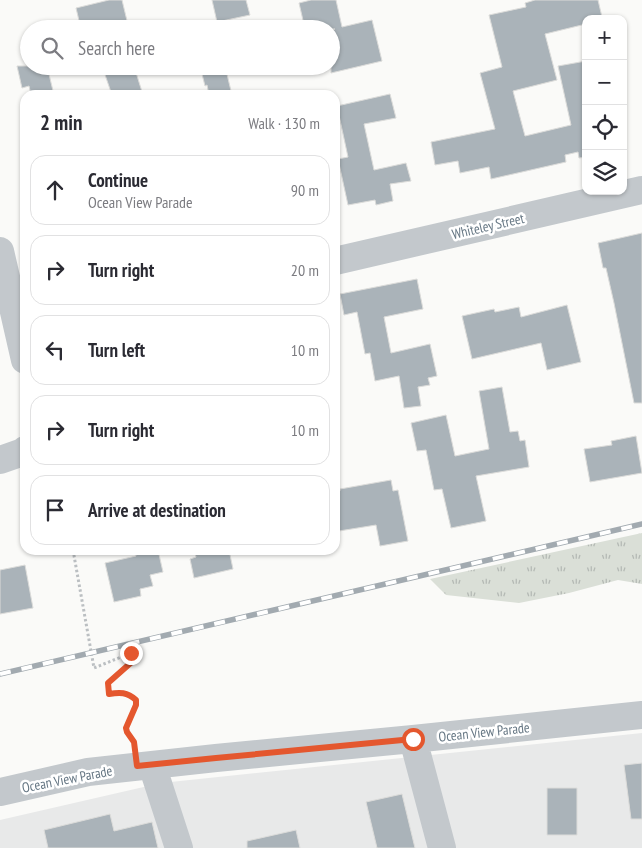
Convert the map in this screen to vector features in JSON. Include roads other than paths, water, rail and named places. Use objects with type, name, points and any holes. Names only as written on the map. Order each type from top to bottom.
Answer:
[{"type":"street","name":"Whiteley Street","points":[[340,261],[642,190]]},
{"type":"street","points":[[0,252],[20,331]]},
{"type":"street","points":[[0,460],[20,453]]},
{"type":"street","name":"Ocean View Parade","points":[[0,792],[88,772],[144,765],[642,715]]},
{"type":"street","points":[[413,739],[442,848]]},
{"type":"street","points":[[144,765],[179,848]]},
{"type":"railway","points":[[0,674],[642,524]]}]
